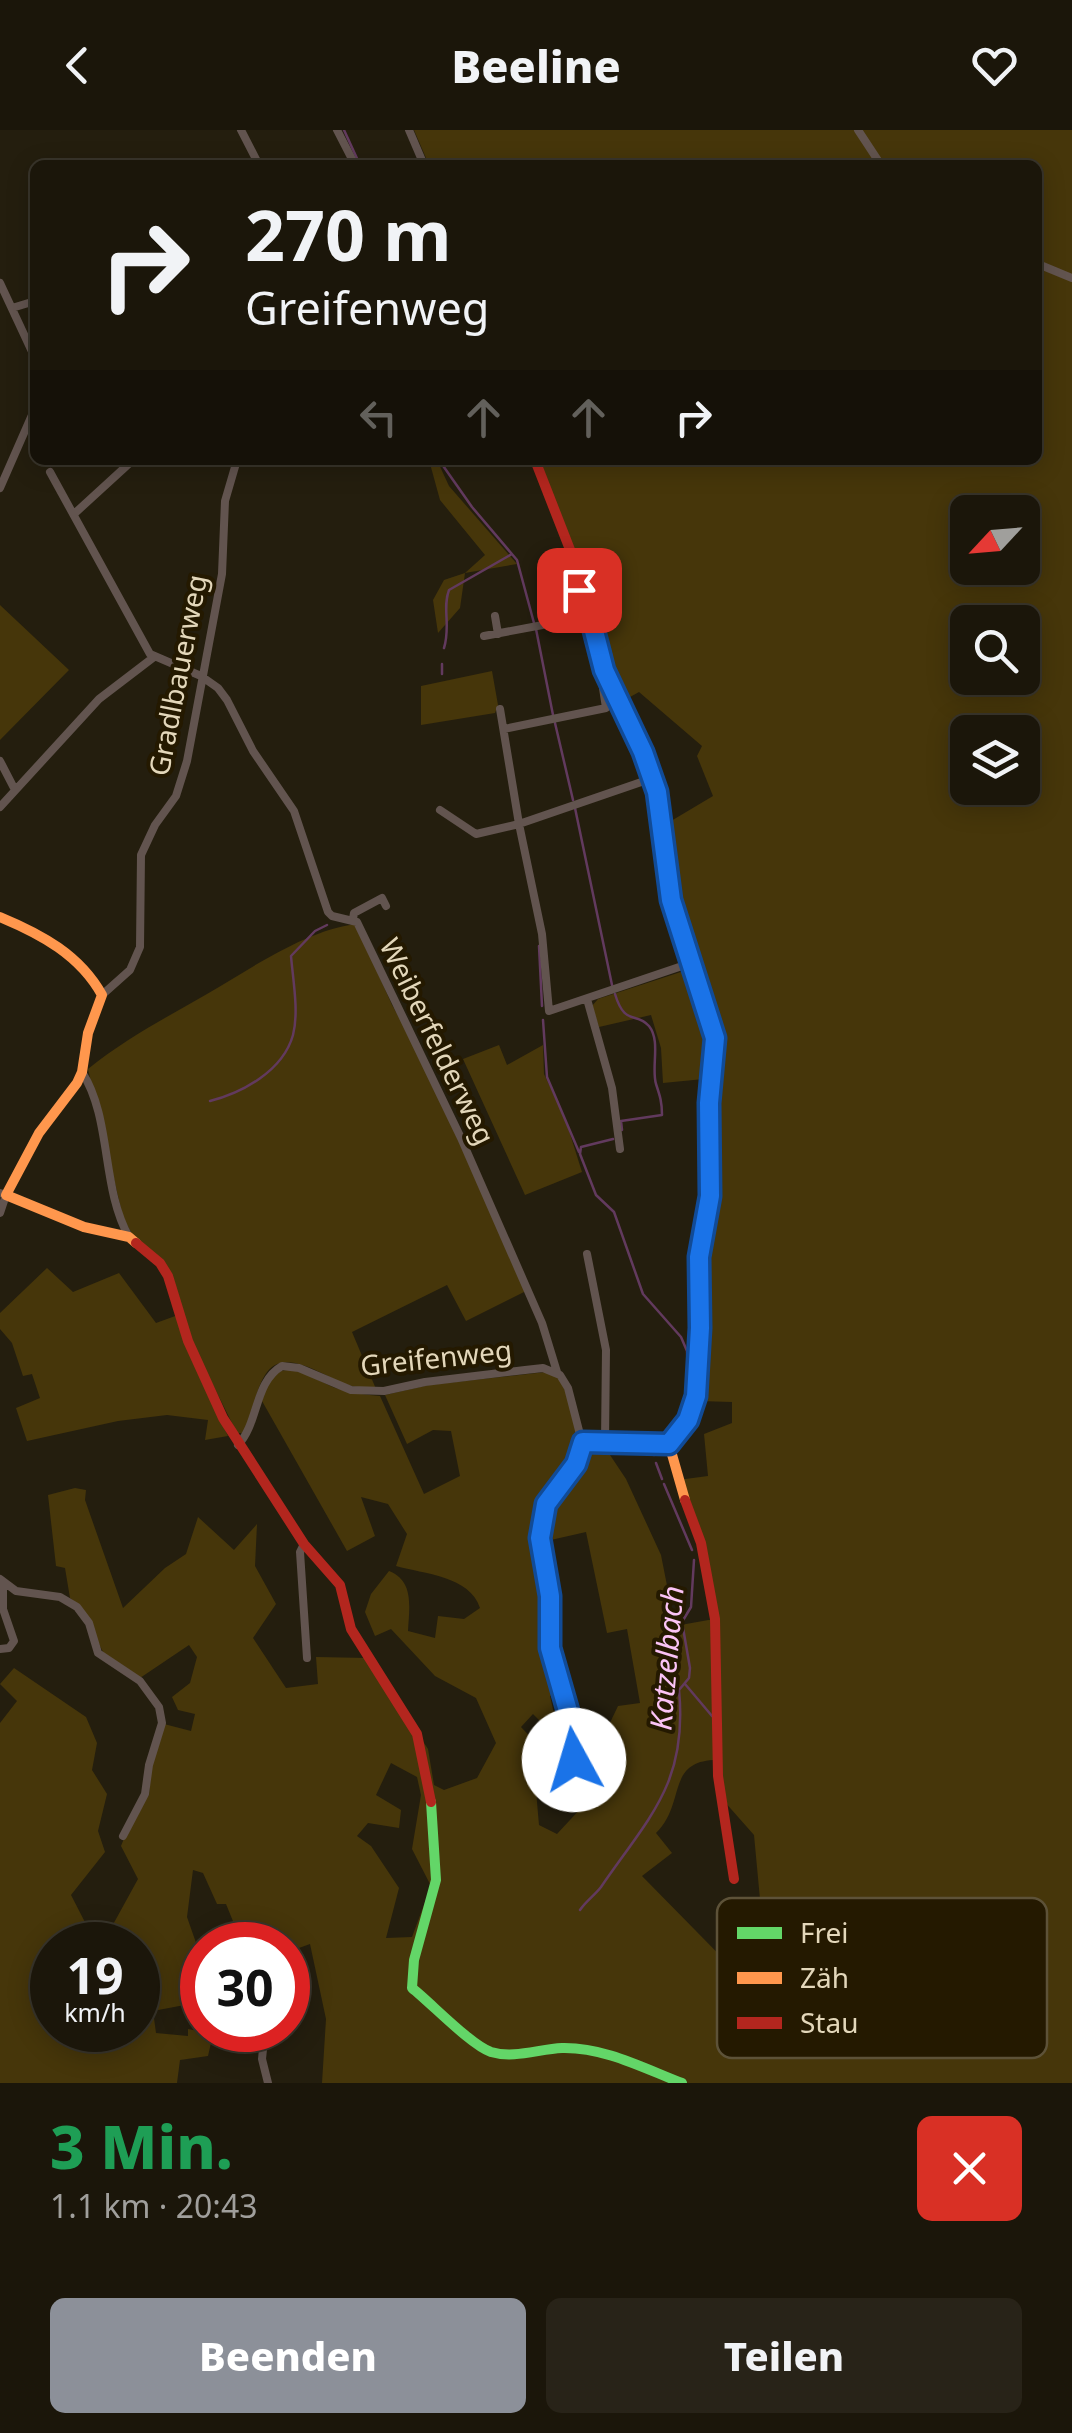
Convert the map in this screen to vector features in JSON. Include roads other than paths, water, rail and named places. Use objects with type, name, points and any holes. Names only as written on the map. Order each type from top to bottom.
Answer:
[{"type":"street","points":[[241,130],[256,160]]},
{"type":"street","points":[[338,130],[352,160]]},
{"type":"street","points":[[410,130],[422,160]]},
{"type":"street","points":[[858,130],[878,160]]},
{"type":"street","points":[[1042,266],[1072,278]]},
{"type":"street","points":[[0,282],[30,347]]},
{"type":"street","points":[[12,308],[30,303]]},
{"type":"street","points":[[0,488],[30,419]]},
{"type":"street","points":[[74,514],[128,465]]},
{"type":"street","name":"Gradlbauerweg","points":[[102,995],[122,980],[137,960],[143,930],[141,855],[143,845],[179,787],[222,574],[224,501],[235,465]]},
{"type":"street","points":[[536,465],[582,584],[604,670],[653,778],[669,890],[715,1038],[709,1103],[710,1196],[699,1257],[696,1396],[688,1420],[669,1444]]},
{"type":"street","points":[[0,807],[99,699],[154,657],[132,624],[50,472]]},
{"type":"street","points":[[484,636],[568,618],[582,584]]},
{"type":"street","points":[[495,616],[498,634]]},
{"type":"street","name":"Weiberfelderweg","points":[[154,657],[201,676],[218,688],[286,797],[306,842],[328,912],[352,919],[448,1106],[542,1324],[556,1372]]},
{"type":"street","points":[[504,729],[606,708],[604,670]]},
{"type":"street","points":[[500,710],[542,934],[549,1011],[691,963]]},
{"type":"street","points":[[0,761],[15,790]]},
{"type":"street","points":[[440,810],[476,834],[519,824],[653,778]]},
{"type":"street","points":[[352,919],[382,898],[386,906]]},
{"type":"street","points":[[0,917],[81,966],[102,995],[88,1033],[82,1072],[3,1194],[0,1213]]},
{"type":"street","points":[[588,998],[614,1098],[620,1149]]},
{"type":"street","points":[[82,1072],[102,1133],[117,1210],[128,1236],[154,1257],[168,1276],[188,1341],[238,1444],[304,1544],[340,1585],[351,1629],[417,1734],[431,1799],[437,1859],[436,1880],[412,1972],[414,1991],[445,2014],[472,2042],[492,2052],[563,2048],[602,2052],[682,2083]]},
{"type":"street","points":[[3,1194],[84,1228],[128,1236]]},
{"type":"street","points":[[587,1254],[607,1360],[605,1442]]},
{"type":"street","name":"Greifenweg","points":[[238,1444],[248,1434],[268,1377],[282,1366],[299,1368],[351,1390],[384,1392],[510,1371],[542,1368],[556,1372]]},
{"type":"street","points":[[556,1372],[568,1388],[583,1442],[576,1464],[546,1504],[540,1538],[550,1596],[552,1666],[570,1718],[574,1760],[562,1772]]},
{"type":"street","points":[[583,1442],[669,1444]]},
{"type":"street","points":[[669,1444],[676,1478],[701,1543],[715,1618],[718,1776],[722,1824],[734,1879]]},
{"type":"street","points":[[304,1544],[300,1552],[307,1658]]},
{"type":"street","points":[[0,1649],[9,1648],[14,1642],[3,1609],[1,1582],[30,1595],[60,1597],[89,1622],[98,1652],[140,1681],[159,1707],[162,1723],[145,1794],[123,1836]]},
{"type":"street","points":[[263,2052],[268,2083]]},
{"type":"waterway","name":"Katzelbach","points":[[344,130],[358,160]]},
{"type":"waterway","name":"Katzelbach","points":[[443,465],[517,560],[534,623]]},
{"type":"waterway","points":[[444,648],[449,590],[512,554]]},
{"type":"waterway","name":"Katzelbach","points":[[536,629],[553,715]]},
{"type":"waterway","points":[[442,664],[442,674]]},
{"type":"waterway","name":"Katzelbach","points":[[555,723],[573,800]]},
{"type":"waterway","name":"Katzelbach","points":[[575,808],[612,985]]},
{"type":"waterway","points":[[210,1101],[260,1078],[288,1048],[295,1026],[291,956],[315,931],[327,925]]},
{"type":"waterway","name":"Katzelbach","points":[[539,946],[542,1006]]},
{"type":"waterway","name":"Katzelbach","points":[[615,994],[623,1011],[644,1022],[653,1032],[655,1077],[662,1110],[662,1115],[621,1121],[622,1130]]},
{"type":"waterway","name":"Katzelbach","points":[[543,1020],[547,1077],[579,1152]]},
{"type":"waterway","name":"Katzelbach","points":[[613,1139],[581,1147],[580,1154],[596,1195],[614,1212],[643,1294],[681,1337],[687,1351],[688,1374]]},
{"type":"waterway","name":"Katzelbach","points":[[687,1382],[687,1400]]},
{"type":"waterway","name":"Katzelbach","points":[[663,1440],[685,1405]]},
{"type":"waterway","name":"Katzelbach","points":[[654,1448],[654,1455]]},
{"type":"waterway","name":"Katzelbach","points":[[656,1463],[662,1479]]},
{"type":"waterway","name":"Katzelbach","points":[[664,1484],[692,1550]]},
{"type":"waterway","name":"Katzelbach","points":[[580,1910],[649,1818],[671,1775],[680,1722],[679,1690],[689,1678],[682,1622],[691,1607],[694,1560]]},
{"type":"waterway","points":[[685,1684],[712,1716]]}]
